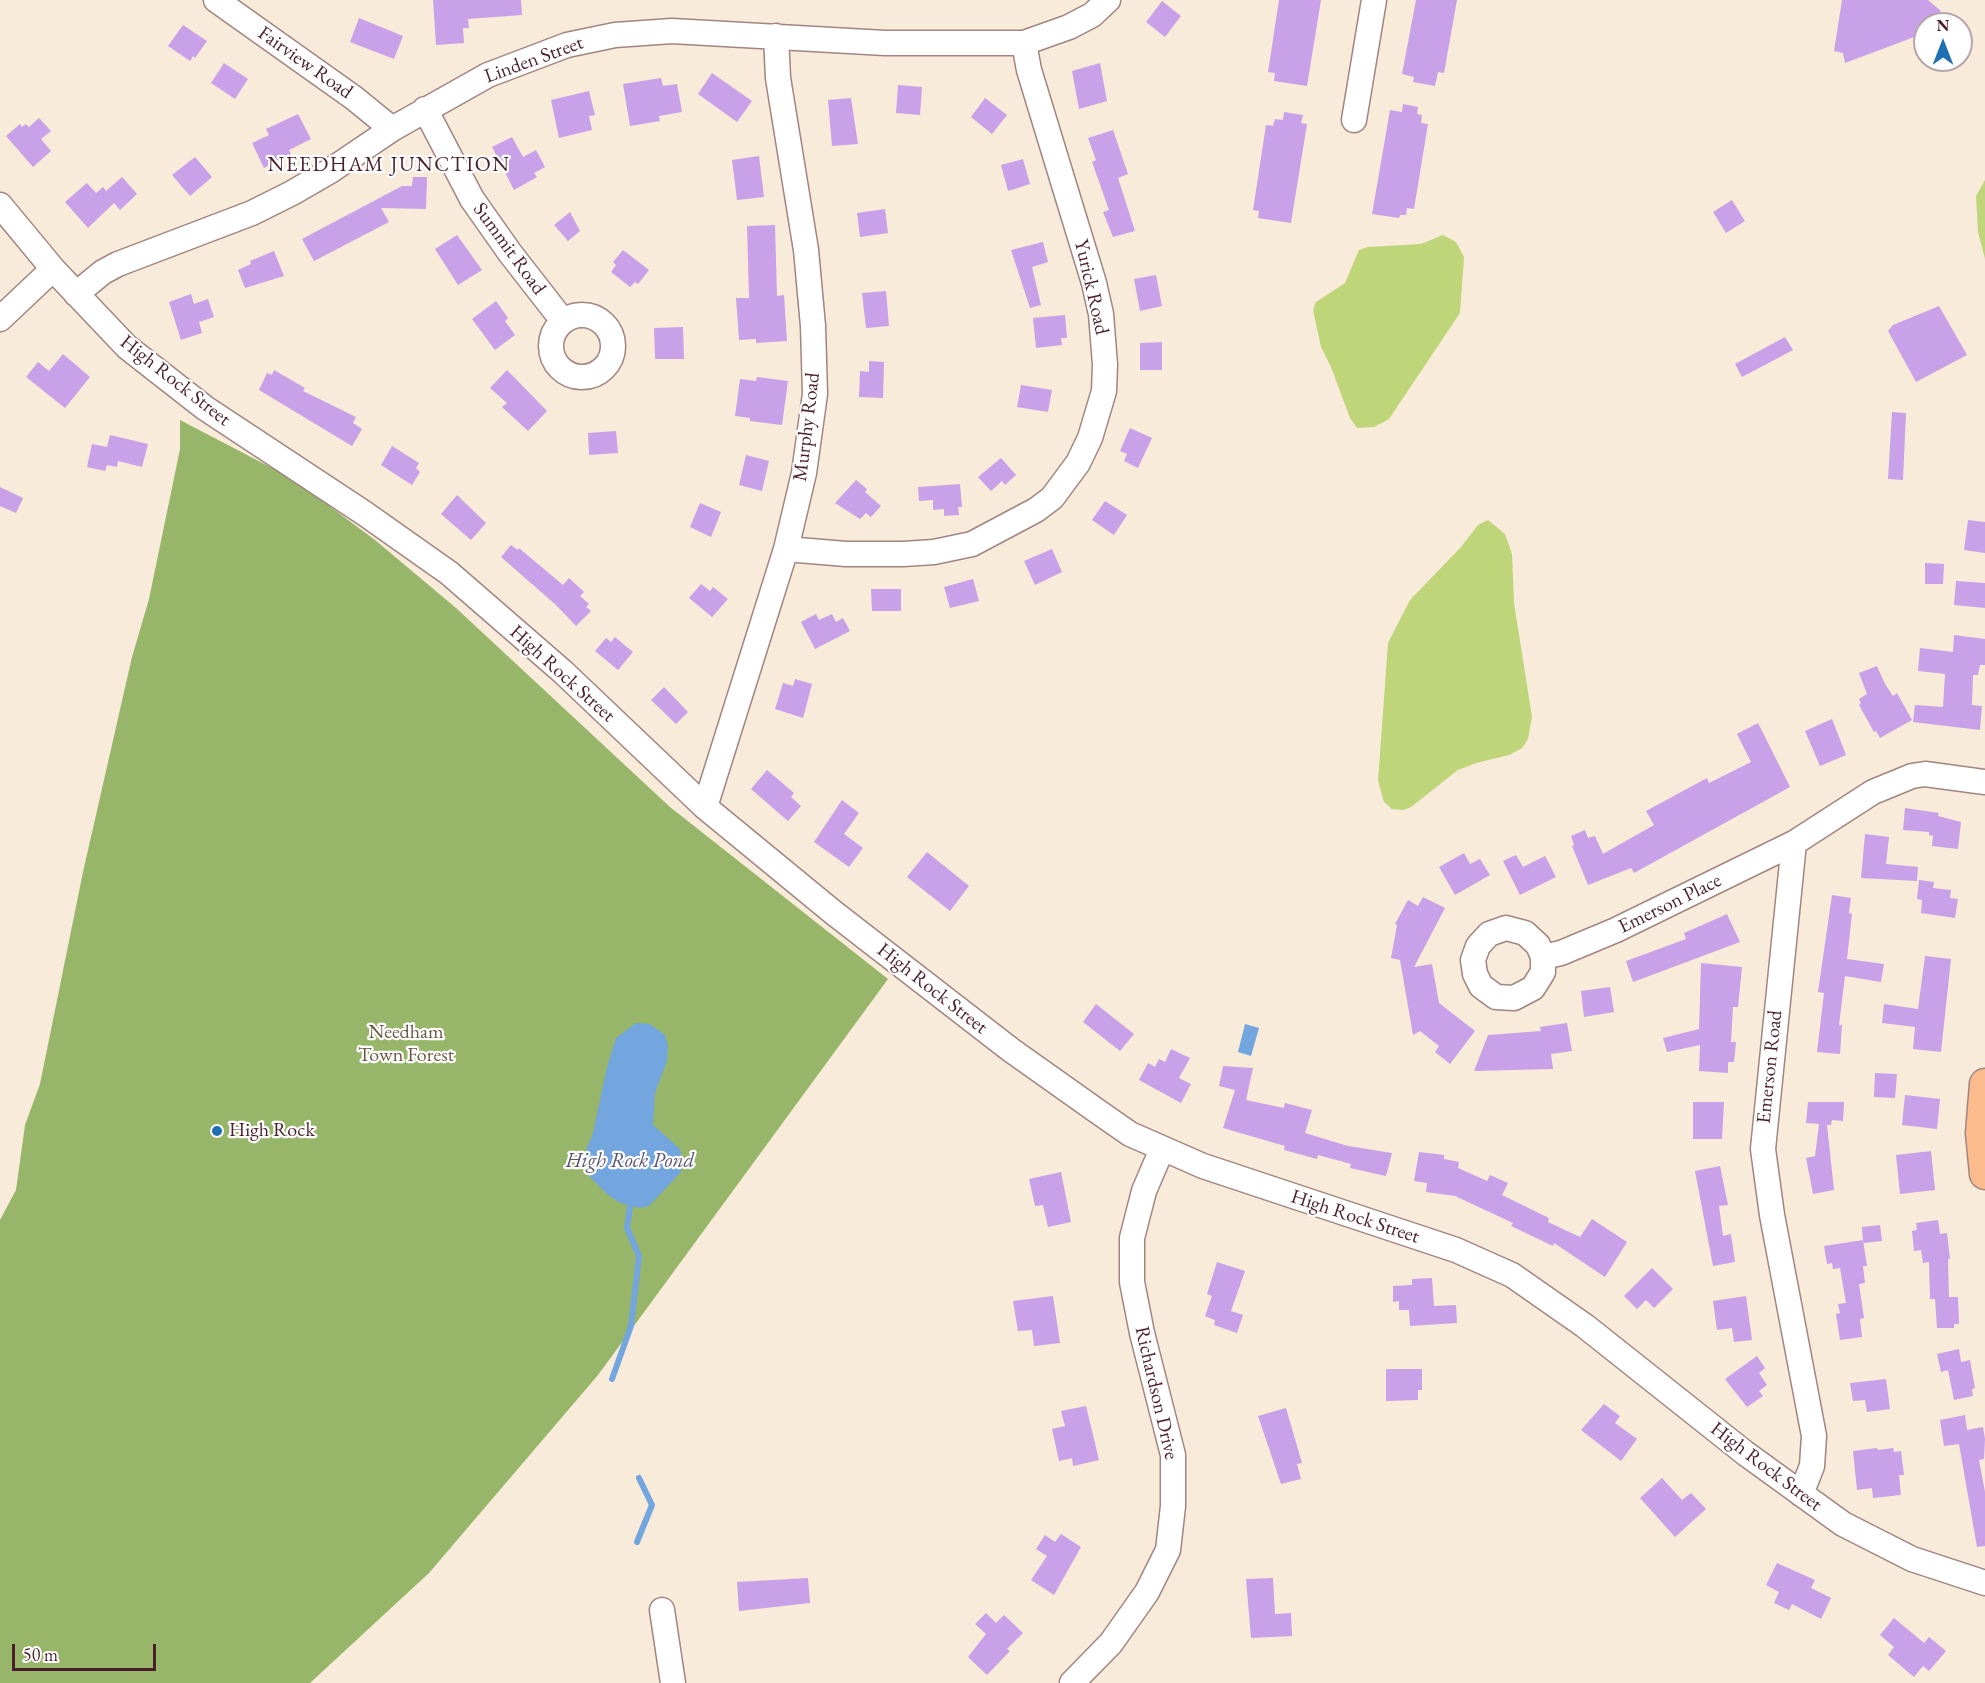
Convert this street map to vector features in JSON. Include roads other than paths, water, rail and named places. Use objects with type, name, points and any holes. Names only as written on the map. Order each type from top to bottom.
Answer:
[{"type":"main road","points":[[1985,1084],[1981,1134],[1985,1174]]},
{"type":"street","name":"Fairview Road","points":[[216,0],[354,98],[392,129]]},
{"type":"street","name":"Linden Street","points":[[76,294],[103,272],[118,264],[232,221],[292,193],[425,109],[488,75],[525,59],[592,39],[636,32],[672,31],[885,43],[1024,43],[1070,27],[1092,15],[1108,0]]},
{"type":"street","points":[[1354,120],[1374,0]]},
{"type":"street","name":"Murphy Road","points":[[705,807],[786,549],[811,434],[815,394],[815,355],[806,250],[778,78],[776,36]]},
{"type":"street","name":"Yurick Road","points":[[786,549],[846,554],[903,554],[934,552],[972,544],[1016,523],[1052,498],[1070,476],[1086,446],[1104,391],[1105,357],[1101,314],[1094,283],[1029,70],[1024,43]]},
{"type":"street","name":"Summit Road","points":[[425,109],[472,199],[510,254],[563,321]]},
{"type":"street","name":"High Rock Street","points":[[0,205],[53,269],[127,347],[205,408],[364,513],[449,573],[563,672],[705,807],[834,913],[938,994],[1130,1134],[1162,1149],[1254,1184],[1456,1250],[1512,1275],[1586,1326],[1801,1494],[1888,1549],[1938,1570],[1985,1583]]},
{"type":"street","points":[[0,319],[53,269]]},
{"type":"street","points":[[1794,843],[1873,792],[1912,776],[1925,774],[1985,782]]},
{"type":"street","name":"Emerson Place","points":[[1543,957],[1581,947],[1794,843]]},
{"type":"street","name":"Emerson Road","points":[[1794,843],[1763,1149],[1772,1215],[1814,1436],[1812,1466],[1801,1494]]},
{"type":"street","name":"Richardson Drive","points":[[1072,1683],[1111,1643],[1146,1592],[1168,1551],[1173,1506],[1173,1455],[1142,1333],[1132,1282],[1132,1238],[1144,1191],[1162,1149]]},
{"type":"street","points":[[663,1610],[673,1683]]},
{"type":"water","name":"High Rock Pond","points":[[636,1023],[650,1024],[665,1035],[668,1046],[667,1061],[655,1093],[653,1125],[680,1149],[682,1162],[681,1172],[649,1206],[640,1208],[620,1203],[607,1194],[584,1171],[583,1158],[593,1133],[607,1067],[616,1038]]},
{"type":"water","points":[[1245,1024],[1259,1028],[1251,1056],[1238,1052]]},
{"type":"waterway","points":[[612,1379],[631,1326],[639,1256],[627,1228],[630,1207]]},
{"type":"waterway","points":[[637,1542],[652,1505],[639,1478]]},
{"type":"place","name":"High Rock","points":[[217,1131]]},
{"type":"district","name":"NEEDHAM JUNCTION","points":[[389,165]]},
{"type":"park label","name":"Needham Town Forest","points":[[406,1044]]}]
